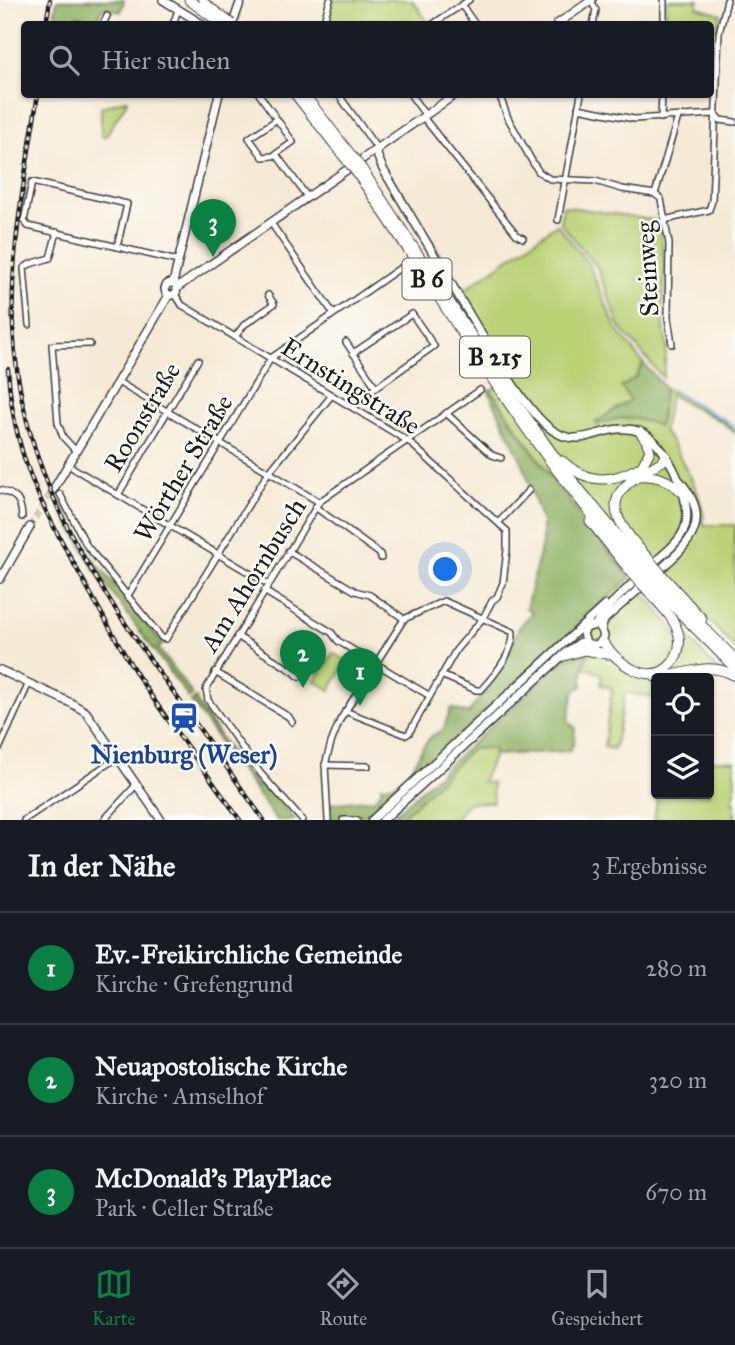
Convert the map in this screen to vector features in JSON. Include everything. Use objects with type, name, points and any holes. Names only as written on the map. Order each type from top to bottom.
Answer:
[{"type":"highway","points":[[188,0],[231,21]]},
{"type":"highway","points":[[201,4],[218,21]]},
{"type":"highway","name":"B 6","points":[[302,98],[361,166],[503,384],[587,500],[639,565]]},
{"type":"highway","name":"B 6","points":[[361,166],[503,396],[571,489],[735,668]]},
{"type":"highway","points":[[640,432],[650,451],[642,466]]},
{"type":"highway","points":[[552,453],[580,476],[594,479],[628,474],[659,456],[666,456]]},
{"type":"highway","points":[[666,456],[663,461],[626,482],[619,491],[615,509],[639,565],[657,584],[692,607],[724,649],[735,659]]},
{"type":"highway","points":[[636,477],[652,475],[665,478],[682,492]]},
{"type":"highway","points":[[600,643],[625,666],[637,672],[649,674],[669,667],[677,656],[679,636],[657,584]]},
{"type":"highway","points":[[600,643],[624,668],[649,677],[706,668],[717,668],[735,676]]},
{"type":"highway","points":[[564,656],[584,650],[608,654]]},
{"type":"main road","points":[[163,0],[197,21]]},
{"type":"main road","points":[[236,21],[242,0]]},
{"type":"main road","points":[[561,21],[592,0]]},
{"type":"main road","points":[[57,492],[76,451],[174,290],[178,261],[218,98]]},
{"type":"main road","points":[[302,98],[361,166]]},
{"type":"main road","points":[[174,290],[308,198],[361,166],[378,150],[451,98]]},
{"type":"main road","points":[[378,150],[377,155],[383,169]]},
{"type":"main road","points":[[361,166],[374,162],[383,169]]},
{"type":"main road","name":"B 215","points":[[383,169],[498,360],[547,427],[557,434],[576,439],[616,429],[629,428],[640,432]]},
{"type":"main road","points":[[549,659],[639,565],[682,534],[688,510],[677,478],[653,438],[640,432]]},
{"type":"main road","points":[[598,627],[679,553],[695,532],[697,518],[694,503],[677,478]]},
{"type":"main road","points":[[0,579],[30,527]]},
{"type":"main road","points":[[598,627],[609,606],[639,565]]},
{"type":"main road","points":[[383,820],[585,638],[589,626],[598,627],[604,636],[600,643],[591,645],[585,638]]},
{"type":"main road","points":[[372,820],[549,659],[585,638]]},
{"type":"main road","points":[[0,670],[87,712],[161,820]]},
{"type":"street","points":[[321,0],[330,1],[324,21]]},
{"type":"street","points":[[438,21],[469,0]]},
{"type":"street","points":[[592,0],[596,10],[594,21]]},
{"type":"street","points":[[664,0],[664,21]]},
{"type":"street","points":[[664,220],[709,210],[712,201],[719,33],[727,0]]},
{"type":"street","points":[[462,6],[473,21]]},
{"type":"street","points":[[174,21],[178,10]]},
{"type":"street","points":[[104,21],[107,16]]},
{"type":"street","points":[[262,98],[293,142],[276,154],[263,157],[249,138],[276,120]]},
{"type":"street","points":[[341,98],[378,150]]},
{"type":"street","points":[[413,98],[517,235],[523,238]]},
{"type":"street","points":[[500,98],[508,118],[539,172],[551,179],[595,181],[622,189],[655,194],[678,117]]},
{"type":"street","points":[[558,220],[579,98]]},
{"type":"street","points":[[661,118],[662,98]]},
{"type":"street","points":[[578,108],[634,119],[715,114]]},
{"type":"street","points":[[715,114],[720,120],[735,122]]},
{"type":"street","points":[[276,154],[308,198]]},
{"type":"street","points":[[117,247],[127,204],[32,182],[25,224],[117,247],[178,261]]},
{"type":"street","name":"Steinweg","points":[[655,194],[661,199],[669,244],[668,318],[672,344]]},
{"type":"street","points":[[271,223],[334,313]]},
{"type":"street","points":[[29,325],[24,268],[50,258],[57,232]]},
{"type":"street","points":[[271,358],[406,266]]},
{"type":"street","name":"Ernstingstraße","points":[[174,290],[182,305],[408,441],[499,522]]},
{"type":"street","points":[[235,337],[244,325],[274,304],[268,295]]},
{"type":"street","points":[[350,406],[434,346],[412,314],[353,353]]},
{"type":"street","points":[[346,342],[375,386]]},
{"type":"street","points":[[76,451],[63,437],[58,424],[52,345],[90,344]]},
{"type":"street","name":"Wörther Straße","points":[[127,597],[271,358]]},
{"type":"street","name":"Roonstraße","points":[[118,495],[198,360]]},
{"type":"street","points":[[118,382],[270,473],[317,505],[380,554],[381,558]]},
{"type":"street","name":"Am Ahornbusch","points":[[302,820],[257,768],[208,700],[206,691],[317,505],[480,390]]},
{"type":"street","points":[[57,492],[87,546],[162,638],[168,637],[270,473],[332,395]]},
{"type":"street","points":[[446,413],[492,454],[501,458]]},
{"type":"street","points":[[72,468],[268,584]]},
{"type":"street","points":[[0,490],[14,494],[20,500],[22,517]]},
{"type":"street","points":[[345,711],[406,735],[410,733],[456,650],[497,597],[503,583],[508,539],[507,531],[499,522],[529,490]]},
{"type":"street","points":[[288,551],[370,595],[404,619]]},
{"type":"street","points":[[264,591],[430,696]]},
{"type":"street","points":[[328,820],[326,765],[331,743],[345,711],[404,619],[444,601],[510,630],[514,635],[500,666],[483,688],[478,690],[441,675]]},
{"type":"street","points":[[237,636],[294,671],[299,677]]},
{"type":"street","points":[[215,672],[292,722]]},
{"type":"street","points":[[0,747],[29,683]]},
{"type":"street","points":[[24,820],[118,757]]},
{"type":"street","points":[[326,765],[368,766]]},
{"type":"street","points":[[104,820],[137,783]]},
{"type":"street","points":[[343,820],[357,820]]},
{"type":"green space","points":[[57,0],[124,0],[121,12],[102,8],[97,21],[77,16],[73,21],[54,21]]},
{"type":"green space","points":[[333,0],[412,0],[427,21],[328,21]]},
{"type":"green space","points":[[699,0],[697,7],[721,14],[717,29],[714,29],[714,21],[666,21],[666,2]]},
{"type":"green space","points":[[128,100],[105,137],[101,136],[101,107]]},
{"type":"green space","points":[[404,197],[464,290],[557,224],[589,265],[616,328],[643,363],[630,400],[596,422],[597,425],[628,418],[659,426],[665,388],[723,421],[735,431],[670,395],[663,432],[692,480],[701,502],[704,525],[735,525],[735,649],[649,555],[627,573],[569,502],[491,390],[512,375],[402,199]]},
{"type":"green space","points":[[563,206],[660,221],[665,274],[662,314],[667,347],[663,378],[620,327],[597,267],[560,222]]},
{"type":"green space","points":[[643,363],[665,388],[659,426],[628,418],[597,425],[596,422],[630,400],[621,387],[636,377]]},
{"type":"green space","points":[[490,389],[557,485],[630,577],[369,816],[346,815],[332,819],[329,804],[375,799],[381,786],[400,781],[407,776],[423,746],[443,730],[451,708],[468,714],[504,663],[518,629],[532,612],[526,608],[542,544],[542,522],[523,464],[488,390]]},
{"type":"green space","points":[[57,493],[84,548],[163,644],[158,648],[193,695],[189,698],[95,570],[56,499]]},
{"type":"green space","points":[[630,577],[673,628],[676,637],[688,637],[720,673],[735,679],[735,685],[714,677],[714,673],[651,673],[651,696],[625,693],[614,749],[604,747],[612,688],[601,685],[602,674],[546,654]]},
{"type":"green space","points":[[589,652],[583,668],[582,686],[574,692],[568,721],[575,728],[570,751],[494,755],[493,748],[472,749],[399,820],[388,820],[564,660]]},
{"type":"green space","points":[[333,653],[347,661],[330,690],[315,681]]},
{"type":"green space","points":[[196,698],[242,769],[258,787],[266,785],[295,820],[277,820],[274,817],[191,702]]},
{"type":"green space","points":[[472,748],[493,748],[494,755],[482,782],[492,783],[493,802],[468,803],[454,820],[399,820]]},
{"type":"green space","points":[[714,760],[735,761],[735,791],[732,801],[735,802],[735,820],[654,820],[657,799],[714,799]]},
{"type":"waterway","points":[[670,389],[735,428]]},
{"type":"tunnel","points":[[30,527],[53,490]]},
{"type":"railway","points":[[46,21],[50,0]]},
{"type":"railway","points":[[37,98],[20,210],[13,297],[18,378],[29,428],[44,474],[86,561],[139,644],[264,820]]},
{"type":"railway","points":[[8,369],[11,400],[23,454],[54,527],[138,676],[240,820]]},
{"type":"place","name":"McDonald's PlayPlace","points":[[213,257]]},
{"type":"place","name":"Neuapostolische Kirche","points":[[303,688]]},
{"type":"place","name":"Ev.-Freikirchliche Gemeinde","points":[[360,706]]},
{"type":"place","name":"Nienburg (Weser)","points":[[184,718]]}]
